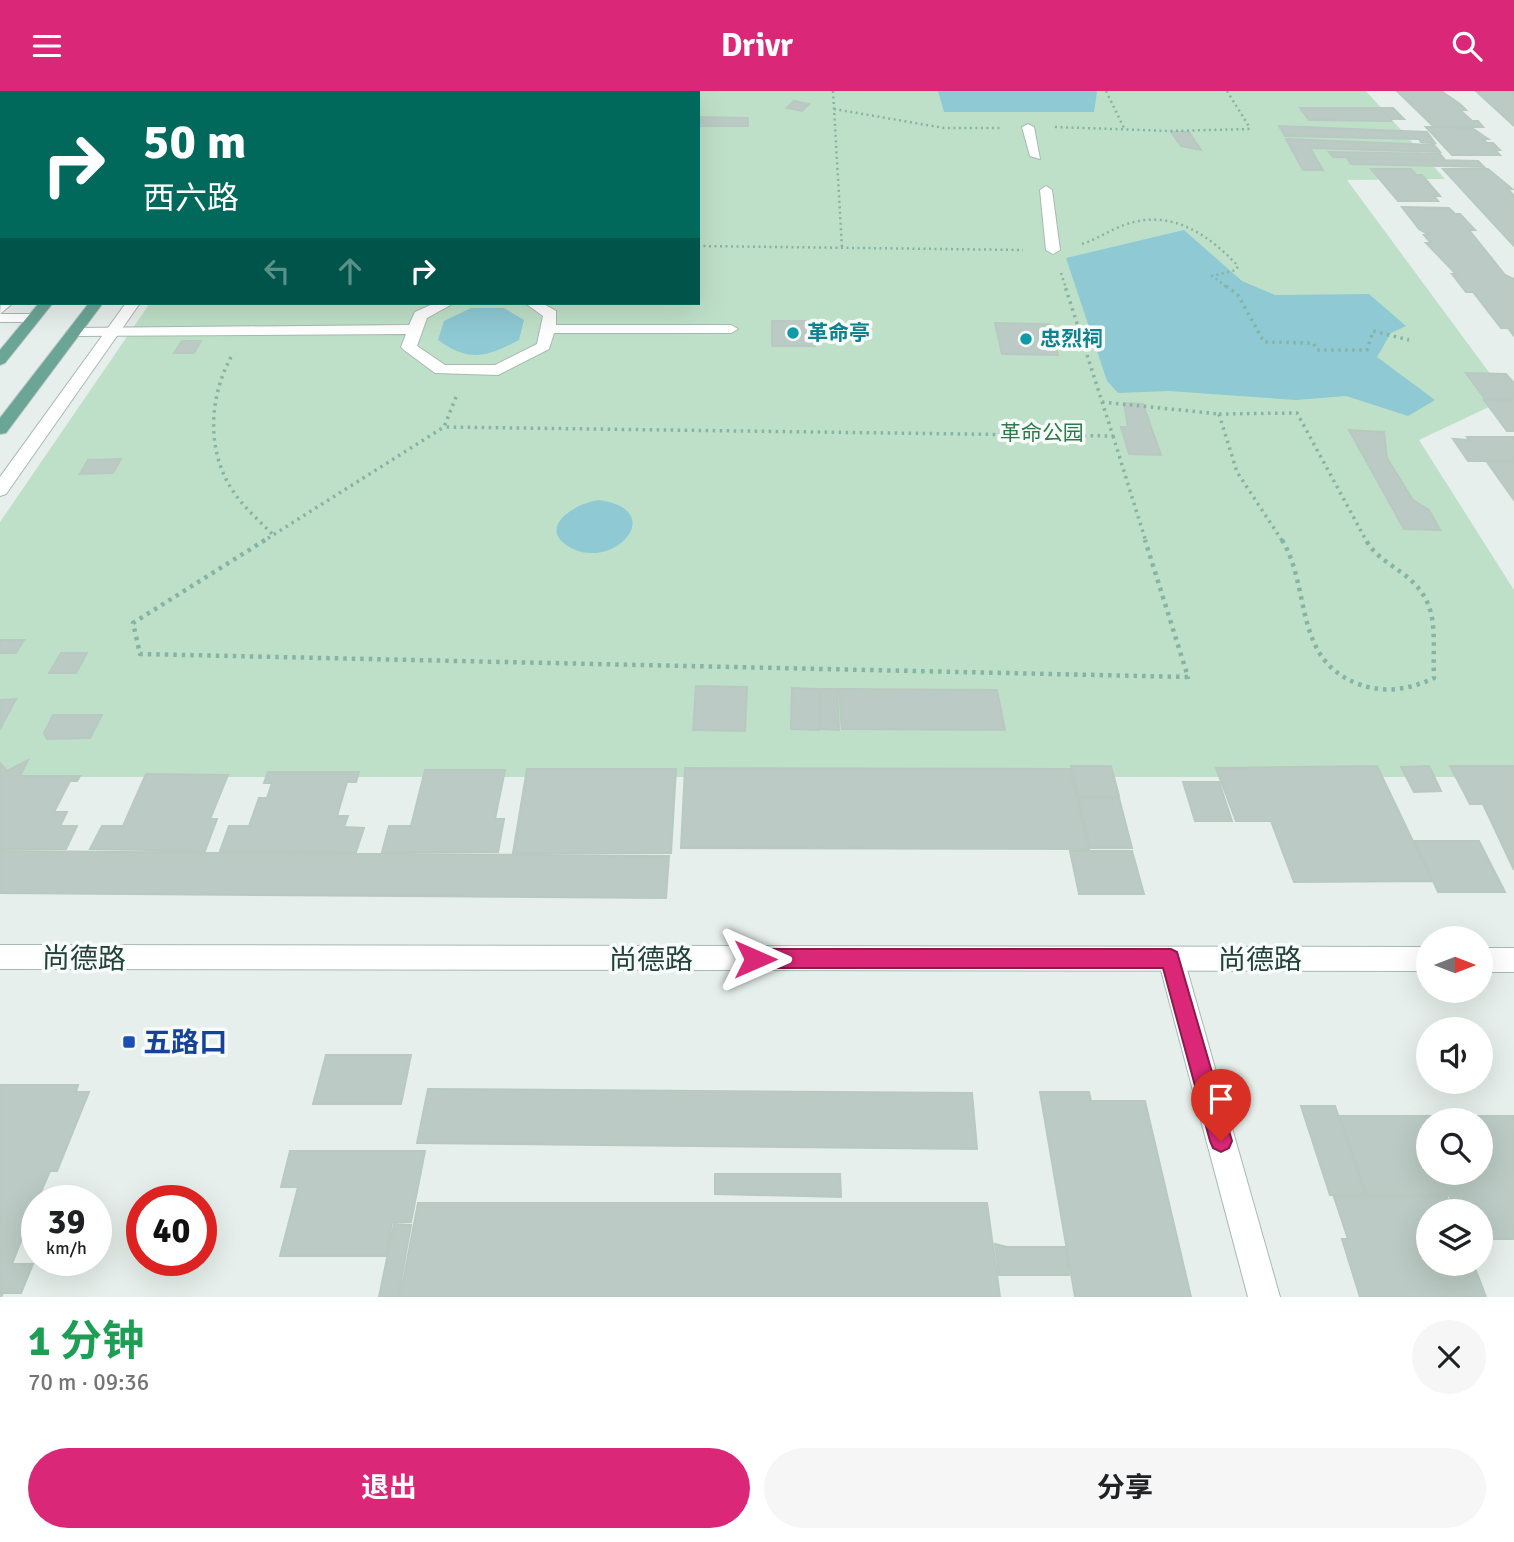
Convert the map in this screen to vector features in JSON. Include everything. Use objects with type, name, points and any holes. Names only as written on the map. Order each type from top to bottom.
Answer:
[{"type":"main road","points":[[0,360],[44,305]]},
{"type":"main road","points":[[0,429],[94,305]]},
{"type":"street","points":[[1028,127],[1036,156]]},
{"type":"street","points":[[1046,190],[1053,250]]},
{"type":"street","points":[[0,490],[133,305]]},
{"type":"street","points":[[442,305],[420,315],[409,347],[441,370],[498,370],[544,346],[551,314],[535,305]]},
{"type":"street","points":[[0,318],[33,318]]},
{"type":"street","points":[[73,332],[415,329]]},
{"type":"street","points":[[548,329],[731,329]]},
{"type":"street","name":"尚德路","points":[[0,957],[1416,959]]},
{"type":"street","points":[[1171,959],[1264,1297]]},
{"type":"street","points":[[1493,960],[1514,960]]},
{"type":"path","points":[[833,91],[842,247]]},
{"type":"path","points":[[1107,91],[1124,128]]},
{"type":"path","points":[[1227,91],[1250,129]]},
{"type":"path","points":[[700,246],[1053,250],[1094,241],[1128,223],[1161,218],[1189,226],[1210,239],[1238,265],[1236,269],[1212,277],[1238,295],[1264,342],[1313,343],[1317,350],[1367,350],[1373,331],[1409,340]]},
{"type":"path","points":[[1053,250],[1102,401],[1113,436],[1188,677],[140,654],[134,623],[444,427],[1113,436]]},
{"type":"path","points":[[247,332],[223,370],[211,426],[227,482],[273,535]]},
{"type":"path","points":[[444,427],[468,370]]},
{"type":"path","points":[[1102,401],[1219,414],[1297,413],[1371,551],[1420,586],[1430,603],[1434,678],[1408,691],[1372,688],[1343,680],[1316,652],[1305,624],[1289,553],[1237,475],[1225,447],[1219,414]]},
{"type":"green space","name":"革命公园","points":[[700,91],[1366,91],[1445,179],[1347,180],[1508,398],[1419,440],[1514,590],[1514,777],[0,777],[0,522],[149,305],[700,305]]},
{"type":"water","points":[[938,91],[1097,92],[1094,112],[944,112]]},
{"type":"water","points":[[1184,230],[1242,281],[1275,295],[1369,294],[1406,326],[1391,333],[1377,357],[1435,400],[1408,416],[1346,396],[1296,400],[1169,391],[1118,393],[1107,381],[1066,258]]},
{"type":"water","points":[[471,308],[504,308],[524,320],[519,340],[487,354],[469,355],[438,340],[444,321]]},
{"type":"water","points":[[599,500],[619,506],[630,515],[632,525],[628,536],[605,551],[589,553],[573,549],[562,541],[557,533],[557,525],[579,506]]},
{"type":"building","points":[[1397,91],[1441,91],[1460,104],[1466,110],[1460,110],[1472,121],[1478,121],[1483,127],[1434,127]]},
{"type":"building","points":[[1476,91],[1514,91],[1514,126]]},
{"type":"building","points":[[794,101],[809,104],[802,111],[787,108]]},
{"type":"building","points":[[1300,108],[1380,108],[1391,121],[1309,120]]},
{"type":"building","points":[[1380,108],[1393,108],[1404,119],[1390,119]]},
{"type":"building","points":[[700,117],[748,118],[748,126],[700,126]]},
{"type":"building","points":[[1279,126],[1427,132],[1435,143],[1421,142],[1419,139],[1285,136]]},
{"type":"building","points":[[1426,127],[1472,128],[1488,139],[1483,139],[1487,143],[1493,143],[1500,150],[1495,150],[1500,155],[1452,155]]},
{"type":"building","points":[[1171,132],[1189,132],[1201,150],[1181,146]]},
{"type":"building","points":[[1286,139],[1434,145],[1440,152],[1310,148],[1323,170],[1303,170]]},
{"type":"building","points":[[1329,152],[1440,154],[1445,160],[1333,157]]},
{"type":"building","points":[[1347,158],[1478,161],[1484,167],[1351,164]]},
{"type":"building","points":[[1371,169],[1411,169],[1416,175],[1422,175],[1440,196],[1434,196],[1438,201],[1398,201]]},
{"type":"building","points":[[1443,169],[1488,169],[1512,189],[1508,189],[1514,196],[1514,246]]},
{"type":"building","points":[[1402,207],[1449,208],[1455,214],[1460,214],[1475,230],[1469,230],[1505,275],[1514,279],[1514,336],[1508,328],[1501,328],[1473,292],[1466,292],[1452,274],[1456,274],[1426,243],[1431,243],[1424,235],[1429,235],[1419,229]]},
{"type":"building","name":"革命亭","points":[[772,321],[813,321],[815,346],[772,346]]},
{"type":"building","name":"忠烈祠","points":[[995,323],[1049,324],[1058,355],[1002,354]]},
{"type":"building","points":[[182,341],[201,341],[194,353],[174,353]]},
{"type":"building","points":[[1466,373],[1506,374],[1514,383],[1514,399],[1485,399]]},
{"type":"building","points":[[1484,400],[1514,400],[1514,431],[1507,431]]},
{"type":"building","points":[[1124,403],[1143,404],[1161,455],[1129,454],[1121,427],[1128,427]]},
{"type":"building","points":[[1349,430],[1384,432],[1387,458],[1413,500],[1429,510],[1440,530],[1404,529]]},
{"type":"building","points":[[1467,437],[1514,437],[1514,461],[1468,461],[1453,439],[1469,440]]},
{"type":"building","points":[[121,459],[113,473],[80,474],[88,460]]},
{"type":"building","points":[[1487,462],[1514,462],[1514,500]]},
{"type":"building","points":[[0,640],[24,640],[16,653],[0,653]]},
{"type":"building","points":[[61,653],[87,653],[76,673],[49,673]]},
{"type":"building","points":[[696,686],[747,687],[745,731],[693,730]]},
{"type":"building","points":[[792,688],[819,689],[819,730],[791,729]]},
{"type":"building","points":[[820,689],[837,689],[839,730],[821,729]]},
{"type":"building","points":[[839,689],[997,690],[1005,730],[842,729]]},
{"type":"building","points":[[16,699],[0,729],[0,700]]},
{"type":"building","points":[[53,715],[102,715],[90,738],[47,739],[44,733]]},
{"type":"building","points":[[28,760],[20,776],[80,776],[77,781],[70,781],[54,812],[67,812],[60,826],[77,826],[66,849],[0,849],[0,763],[7,771]]},
{"type":"building","points":[[1071,766],[1111,766],[1119,796],[1078,796]]},
{"type":"building","points":[[1377,766],[1432,881],[1294,882],[1271,821],[1236,821],[1216,768]]},
{"type":"building","points":[[1429,766],[1441,791],[1414,792],[1401,767]]},
{"type":"building","points":[[1450,766],[1514,766],[1514,870],[1483,804],[1470,804]]},
{"type":"building","points":[[685,768],[1070,769],[1089,849],[681,848]]},
{"type":"building","points":[[527,769],[676,769],[671,853],[513,853]]},
{"type":"building","points":[[425,770],[505,770],[495,819],[504,819],[498,852],[382,852],[389,826],[411,826]]},
{"type":"building","points":[[268,772],[359,772],[356,782],[347,782],[337,816],[348,816],[344,827],[364,828],[356,852],[220,851],[229,826],[249,826],[259,798],[267,798],[272,783],[264,783]]},
{"type":"building","points":[[146,774],[228,775],[210,819],[217,819],[205,851],[90,849],[102,826],[123,826]]},
{"type":"building","points":[[1183,782],[1219,782],[1232,821],[1195,821]]},
{"type":"building","points":[[1079,798],[1119,798],[1132,848],[1090,848]]},
{"type":"building","points":[[1415,841],[1479,841],[1505,892],[1438,892]]},
{"type":"building","points":[[0,851],[669,856],[666,898],[0,893]]},
{"type":"building","points":[[1070,851],[1132,851],[1144,894],[1079,894]]},
{"type":"building","points":[[326,1055],[411,1055],[401,1104],[313,1104]]},
{"type":"building","points":[[0,1085],[78,1085],[76,1092],[89,1092],[57,1171],[50,1171],[44,1185],[21,1185],[21,1241],[12,1264],[21,1264],[21,1276],[28,1276],[21,1293],[3,1293],[1,1297]]},
{"type":"building","points":[[428,1089],[972,1093],[977,1149],[417,1143]]},
{"type":"building","points":[[1040,1092],[1089,1092],[1091,1101],[1145,1101],[1191,1297],[1075,1297]]},
{"type":"building","points":[[1301,1106],[1335,1106],[1365,1195],[1330,1195]]},
{"type":"building","points":[[1340,1116],[1416,1116],[1416,1185],[1493,1185],[1493,1116],[1514,1116],[1514,1239],[1493,1239],[1493,1199],[1450,1199],[1449,1195],[1367,1195]]},
{"type":"building","points":[[290,1151],[425,1151],[411,1222],[392,1222],[386,1256],[280,1256],[298,1187],[281,1187]]},
{"type":"building","points":[[715,1174],[840,1174],[841,1197],[715,1194]]},
{"type":"building","points":[[1334,1197],[1447,1197],[1448,1199],[1416,1199],[1416,1276],[1478,1276],[1486,1297],[1360,1297],[1342,1239],[1348,1239]]},
{"type":"building","points":[[418,1203],[987,1203],[1000,1297],[400,1297]]},
{"type":"building","points":[[394,1224],[411,1225],[398,1297],[379,1297]]},
{"type":"building","points":[[995,1244],[1007,1247],[1065,1247],[1069,1275],[999,1275]]},
{"type":"place","name":"革命亭","points":[[793,333]]},
{"type":"place","name":"忠烈祠","points":[[1026,339]]},
{"type":"place","name":"五路口","points":[[129,1042]]},
{"type":"route","points":[[755,959],[1171,959],[1221,1141]]}]
